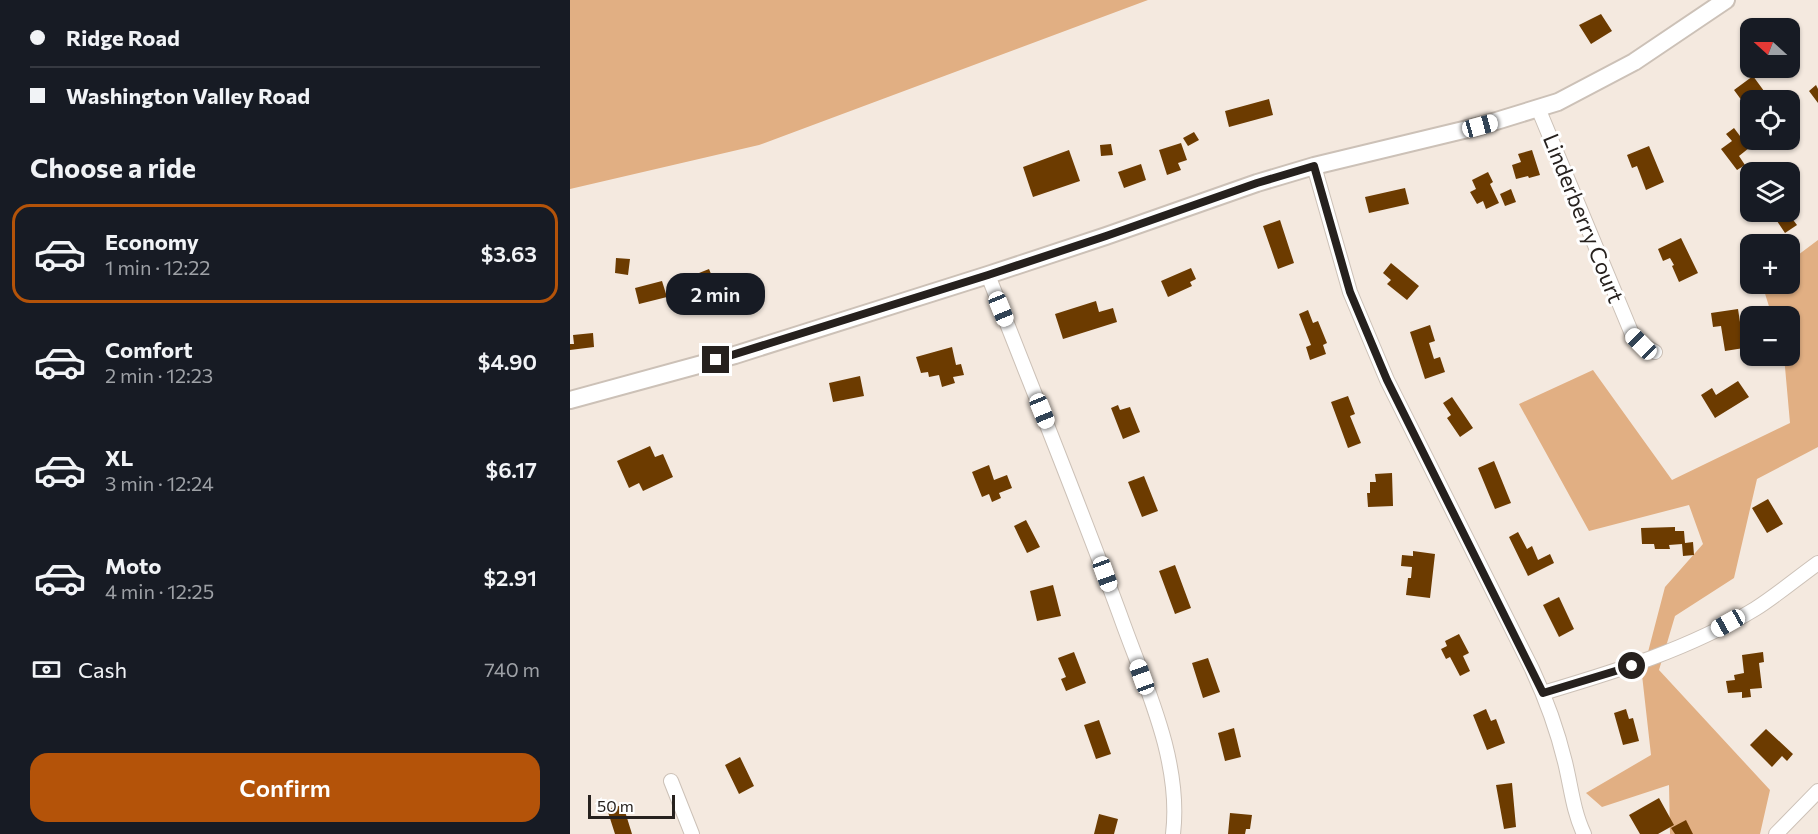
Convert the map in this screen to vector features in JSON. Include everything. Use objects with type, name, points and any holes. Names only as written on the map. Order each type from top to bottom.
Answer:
[{"type":"street","points":[[570,400],[735,355],[988,275],[1257,183],[1314,166],[1480,126],[1538,108],[1577,93],[1634,62],[1726,0]]},
{"type":"street","name":"Linderberry Court","points":[[1538,108],[1632,334],[1641,344],[1655,352]]},
{"type":"street","points":[[1314,166],[1350,292],[1387,380],[1543,693],[1556,728],[1575,812],[1584,834]]},
{"type":"street","points":[[988,275],[1082,512],[1150,698],[1167,753],[1173,782],[1175,812],[1173,834]]},
{"type":"street","points":[[1543,693],[1624,669],[1675,650],[1756,608],[1818,563]]},
{"type":"street","points":[[671,781],[692,834]]},
{"type":"street","points":[[1776,834],[1818,791]]},
{"type":"shaded area","points":[[570,0],[1148,0],[759,145],[570,189]]},
{"type":"shaded area","points":[[1818,240],[1818,447],[1757,479],[1734,578],[1675,616],[1659,670],[1770,790],[1760,834],[1670,834],[1669,785],[1602,807],[1586,793],[1651,755],[1642,675],[1665,587],[1703,544],[1689,505],[1589,531],[1519,404],[1593,370],[1672,480],[1790,423],[1785,366],[1800,366],[1800,306],[1769,306],[1765,294],[1800,294],[1800,254]]},
{"type":"building","points":[[1601,14],[1612,31],[1591,44],[1579,25]]},
{"type":"building","points":[[1750,78],[1754,78],[1763,90],[1740,90],[1740,98],[1734,90]]},
{"type":"building","points":[[1816,85],[1818,89],[1818,103],[1809,91]]},
{"type":"building","points":[[1269,99],[1273,115],[1229,127],[1225,111]]},
{"type":"building","points":[[1734,128],[1740,136],[1740,150],[1746,150],[1739,156],[1743,162],[1740,162],[1740,168],[1737,170],[1721,149],[1732,141],[1726,134]]},
{"type":"building","points":[[1194,132],[1199,140],[1188,146],[1183,138]]},
{"type":"building","points":[[1181,143],[1187,160],[1178,163],[1181,170],[1167,175],[1159,150]]},
{"type":"building","points":[[1111,144],[1113,155],[1101,156],[1100,145]]},
{"type":"building","points":[[1649,146],[1664,182],[1646,190],[1637,166],[1632,168],[1627,155]]},
{"type":"building","points":[[1069,150],[1080,181],[1033,197],[1023,167]]},
{"type":"building","points":[[1532,150],[1540,175],[1516,179],[1512,165],[1521,162],[1518,154]]},
{"type":"building","points":[[1141,164],[1146,180],[1124,188],[1118,172]]},
{"type":"building","points":[[1488,172],[1493,182],[1490,184],[1499,203],[1486,209],[1483,201],[1477,204],[1470,192],[1476,189],[1472,180]]},
{"type":"building","points":[[1405,188],[1409,204],[1369,213],[1365,197]]},
{"type":"building","points":[[1511,189],[1516,202],[1505,206],[1500,194]]},
{"type":"building","points":[[1280,220],[1294,263],[1278,269],[1263,226]]},
{"type":"building","points":[[1778,222],[1795,222],[1797,225],[1785,233]]},
{"type":"building","points":[[1681,238],[1698,273],[1679,282],[1670,258],[1663,261],[1658,249]]},
{"type":"building","points":[[616,258],[630,259],[628,275],[615,273]]},
{"type":"building","points":[[1391,263],[1419,286],[1407,300],[1387,284],[1391,280],[1383,273]]},
{"type":"building","points":[[1191,268],[1196,279],[1190,282],[1192,286],[1168,297],[1161,281]]},
{"type":"building","points":[[709,269],[714,281],[694,289],[689,277]]},
{"type":"building","points":[[662,281],[667,297],[639,304],[635,288]]},
{"type":"building","points":[[1096,301],[1099,312],[1113,308],[1117,322],[1063,339],[1055,314]]},
{"type":"building","points":[[1738,309],[1740,349],[1725,351],[1721,326],[1713,327],[1711,313]]},
{"type":"building","points":[[1308,310],[1313,323],[1318,321],[1327,343],[1323,345],[1326,354],[1310,360],[1306,347],[1311,345],[1299,314]]},
{"type":"building","points":[[1430,325],[1435,341],[1429,343],[1434,359],[1440,357],[1445,372],[1425,379],[1410,332]]},
{"type":"building","points":[[593,333],[594,347],[570,350],[570,344],[574,344],[573,335]]},
{"type":"building","points":[[952,347],[956,365],[961,364],[964,375],[953,377],[955,383],[942,387],[939,375],[929,377],[928,372],[921,373],[916,357]]},
{"type":"building","points":[[860,376],[864,396],[833,402],[829,383]]},
{"type":"building","points":[[1738,381],[1749,397],[1715,418],[1701,395],[1712,388],[1716,395]]},
{"type":"building","points":[[1348,396],[1355,414],[1350,416],[1361,443],[1348,448],[1331,402]]},
{"type":"building","points":[[1452,397],[1473,428],[1460,437],[1447,418],[1451,415],[1443,403]]},
{"type":"building","points":[[1118,405],[1120,410],[1130,407],[1140,432],[1123,439],[1111,408]]},
{"type":"building","points":[[650,446],[655,457],[663,454],[673,477],[643,491],[639,483],[629,488],[617,461]]},
{"type":"building","points":[[1494,461],[1511,503],[1495,509],[1478,468]]},
{"type":"building","points":[[989,465],[994,480],[1007,475],[1012,488],[999,493],[1001,498],[992,502],[989,494],[982,497],[972,472]]},
{"type":"building","points":[[1392,473],[1393,506],[1368,507],[1367,493],[1370,493],[1370,482],[1376,482],[1375,474]]},
{"type":"building","points":[[1144,476],[1158,511],[1142,517],[1128,482]]},
{"type":"building","points":[[1768,499],[1783,524],[1767,533],[1752,508]]},
{"type":"building","points":[[1026,520],[1040,547],[1027,553],[1014,526]]},
{"type":"building","points":[[1675,527],[1675,531],[1684,531],[1685,543],[1693,542],[1694,555],[1683,556],[1682,544],[1669,545],[1670,549],[1655,549],[1654,544],[1642,544],[1641,528]]},
{"type":"building","points":[[1518,532],[1527,549],[1532,546],[1538,560],[1550,554],[1554,563],[1528,576],[1509,537]]},
{"type":"building","points":[[1413,551],[1435,554],[1430,598],[1406,595],[1412,567],[1401,566],[1402,555],[1413,556]]},
{"type":"building","points":[[1175,565],[1191,608],[1175,614],[1159,571]]},
{"type":"building","points":[[1053,585],[1061,616],[1037,621],[1030,591]]},
{"type":"building","points":[[1559,597],[1574,629],[1559,637],[1543,605]]},
{"type":"building","points":[[1459,634],[1469,653],[1463,656],[1470,671],[1460,676],[1450,657],[1446,659],[1441,649],[1447,646],[1445,641]]},
{"type":"building","points":[[1074,652],[1086,683],[1066,691],[1061,679],[1066,677],[1058,658]]},
{"type":"building","points":[[1763,652],[1764,662],[1759,663],[1762,688],[1750,689],[1751,697],[1742,698],[1742,692],[1728,693],[1726,681],[1735,680],[1734,675],[1744,673],[1742,655]]},
{"type":"building","points":[[1208,658],[1220,692],[1203,698],[1192,663]]},
{"type":"building","points":[[1486,709],[1491,721],[1496,719],[1505,743],[1487,750],[1473,715]]},
{"type":"building","points":[[1626,709],[1629,719],[1633,718],[1639,741],[1623,745],[1614,713]]},
{"type":"building","points":[[1099,720],[1111,754],[1096,759],[1084,725]]},
{"type":"building","points":[[1234,728],[1241,757],[1225,761],[1218,733]]},
{"type":"building","points":[[1766,729],[1793,754],[1787,761],[1782,756],[1772,767],[1750,745]]},
{"type":"building","points":[[740,757],[754,786],[739,794],[725,765]]},
{"type":"building","points":[[1512,783],[1516,827],[1504,829],[1496,785]]},
{"type":"building","points":[[1659,798],[1674,825],[1658,834],[1640,834],[1629,815]]},
{"type":"building","points":[[623,805],[632,834],[615,834],[607,809]]},
{"type":"building","points":[[1230,813],[1252,815],[1250,829],[1246,829],[1245,834],[1228,834]]},
{"type":"building","points":[[1099,814],[1118,819],[1114,834],[1094,834]]},
{"type":"building","points":[[1686,820],[1693,834],[1675,834],[1671,828]]},
{"type":"route","points":[[716,360],[988,275],[1257,183],[1314,166],[1350,292],[1387,380],[1543,693],[1632,666]]}]
